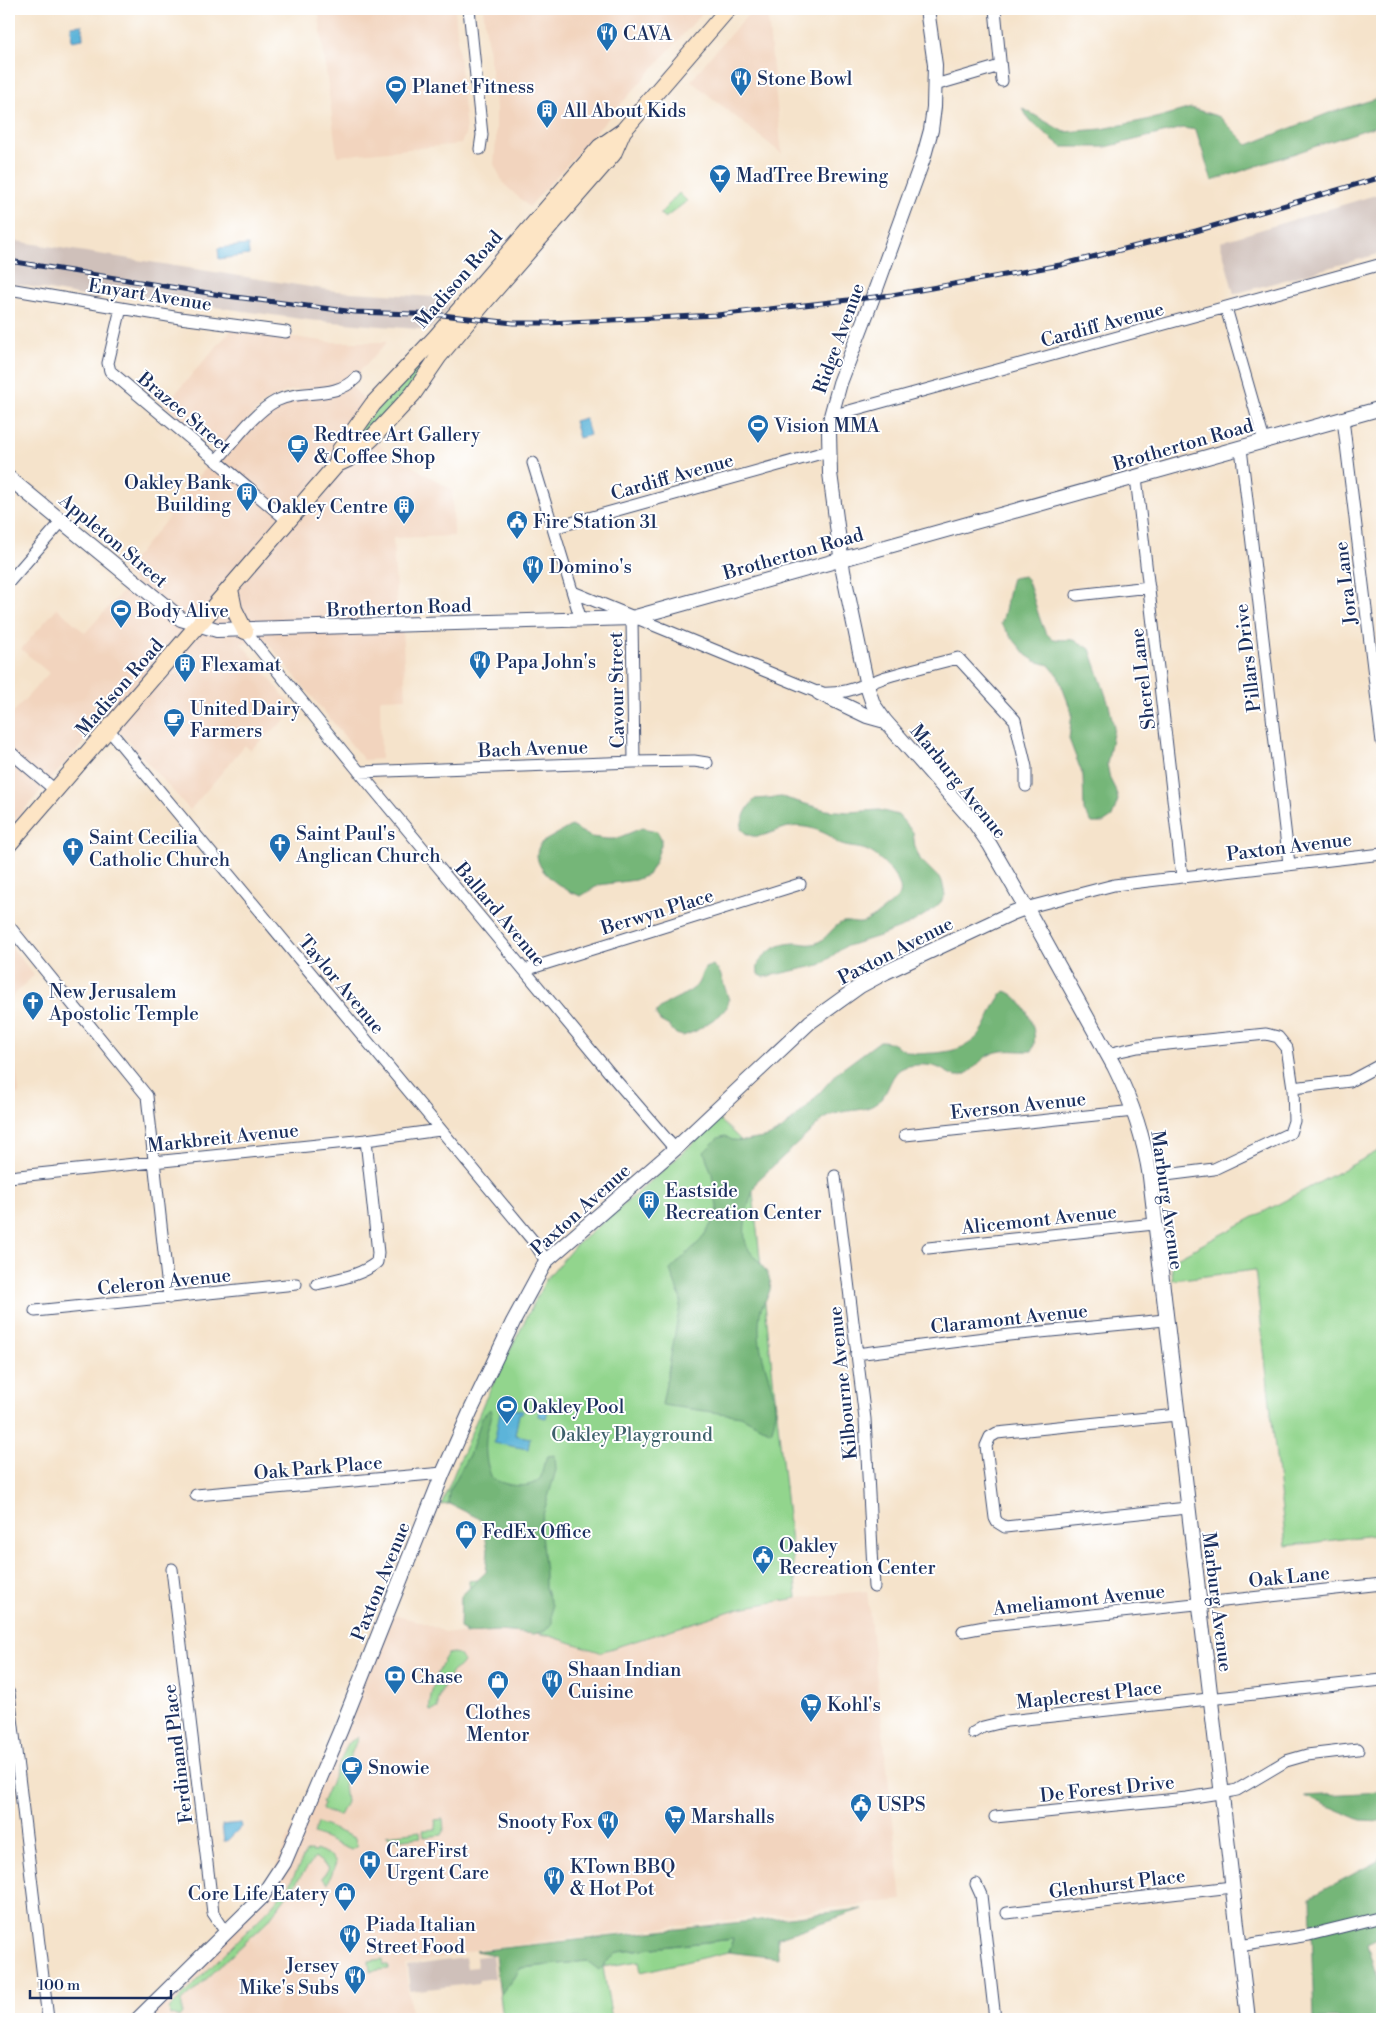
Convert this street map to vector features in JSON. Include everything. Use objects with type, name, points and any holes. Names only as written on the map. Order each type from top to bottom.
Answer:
[{"type":"main road","name":"Madison Road","points":[[9,844],[338,464],[350,458],[372,438],[413,394],[439,356],[612,154],[623,131],[728,9]]},
{"type":"main road","name":"Madison Road","points":[[338,464],[340,450],[373,404],[436,337],[600,146],[623,131]]},
{"type":"main road","points":[[230,589],[234,609],[245,631]]},
{"type":"street","points":[[469,9],[482,135],[480,149]]},
{"type":"street","name":"Ridge Avenue","points":[[867,686],[841,558],[832,497],[829,451],[831,416],[840,383],[878,286],[931,130],[935,65],[928,9]]},
{"type":"street","points":[[995,9],[1002,81]]},
{"type":"street","points":[[935,86],[1000,66]]},
{"type":"street","name":"Cardiff Avenue","points":[[831,416],[1382,264]]},
{"type":"street","name":"Enyart Avenue","points":[[9,289],[121,308],[286,332]]},
{"type":"street","name":"Brazee Street","points":[[121,308],[108,362],[110,371],[288,521]]},
{"type":"street","points":[[1226,308],[1264,441]]},
{"type":"street","points":[[216,461],[269,405],[290,396],[332,392],[342,389],[356,378]]},
{"type":"street","name":"Brotherton Road","points":[[198,626],[217,630],[245,631],[632,618],[1382,408]]},
{"type":"street","name":"Jora Lane","points":[[1343,420],[1382,742]]},
{"type":"street","name":"Pillars Drive","points":[[1241,448],[1289,864]]},
{"type":"street","name":"Cardiff Avenue","points":[[553,528],[829,451]]},
{"type":"street","points":[[533,463],[582,620]]},
{"type":"street","name":"Sherel Lane","points":[[1136,477],[1182,877]]},
{"type":"street","name":"Appleton Street","points":[[9,478],[181,619],[198,626]]},
{"type":"street","points":[[9,582],[62,521]]},
{"type":"street","points":[[1077,595],[1149,588]]},
{"type":"street","points":[[573,592],[632,618],[819,693],[866,716],[885,721]]},
{"type":"street","name":"Cavour Street","points":[[632,618],[634,762]]},
{"type":"street","name":"Ballard Avenue","points":[[245,631],[359,772],[613,1078],[675,1149]]},
{"type":"street","points":[[819,693],[830,694],[867,686],[884,678],[958,658],[1016,720],[1026,767],[1026,786]]},
{"type":"street","name":"Marburg Avenue","points":[[867,686],[873,704],[885,721],[974,822],[990,845],[1107,1054],[1126,1090],[1134,1111],[1146,1154],[1150,1177],[1165,1320],[1212,1698],[1248,2019]]},
{"type":"street","name":"Taylor Avenue","points":[[109,730],[534,1242],[546,1260]]},
{"type":"street","points":[[9,750],[56,790]]},
{"type":"street","name":"Bach Avenue","points":[[359,772],[634,762],[694,761],[707,764]]},
{"type":"street","name":"Paxton Avenue","points":[[138,2019],[264,1894],[287,1857],[470,1410],[546,1260],[675,1149],[810,1022],[834,1003],[886,972],[1012,912],[1103,887],[1382,854]]},
{"type":"street","name":"Berwyn Place","points":[[525,970],[800,884]]},
{"type":"street","points":[[9,926],[147,1096],[170,1298]]},
{"type":"street","points":[[1107,1054],[1138,1048],[1272,1034],[1278,1037],[1286,1046],[1293,1088],[1294,1126],[1286,1136],[1214,1169],[1150,1177]]},
{"type":"street","points":[[1293,1088],[1350,1081],[1382,1064]]},
{"type":"street","name":"Everson Avenue","points":[[905,1135],[1134,1111]]},
{"type":"street","name":"Markbreit Avenue","points":[[9,1177],[366,1140],[440,1130]]},
{"type":"street","points":[[317,1284],[362,1272],[377,1262],[378,1253],[366,1140]]},
{"type":"street","name":"Kilbourne Avenue","points":[[835,1176],[868,1450],[874,1587]]},
{"type":"street","name":"Alicemont Avenue","points":[[928,1248],[1154,1224]]},
{"type":"street","name":"Celeron Avenue","points":[[35,1311],[296,1284]]},
{"type":"street","name":"Claramont Avenue","points":[[856,1354],[1009,1334],[1165,1320]]},
{"type":"street","points":[[1177,1415],[997,1434],[990,1437],[986,1446],[995,1518],[997,1522],[1005,1527],[1187,1508]]},
{"type":"street","name":"Oak Park Place","points":[[196,1495],[443,1473]]},
{"type":"street","name":"Ferdinand Place","points":[[172,1569],[213,1914],[225,1931]]},
{"type":"street","name":"Oak Lane","points":[[1199,1604],[1382,1584]]},
{"type":"street","name":"Ameliamont Avenue","points":[[963,1631],[990,1626],[1199,1604]]},
{"type":"street","name":"Maplecrest Place","points":[[973,1733],[994,1722],[1382,1680]]},
{"type":"street","points":[[9,1693],[14,1784],[48,2019]]},
{"type":"street","name":"De Forest Drive","points":[[995,1818],[1222,1793],[1237,1790],[1286,1761],[1307,1755],[1358,1748]]},
{"type":"street","points":[[976,1884],[981,1895],[995,2019]]},
{"type":"street","name":"Glenhurst Place","points":[[1007,1913],[1232,1887]]},
{"type":"street","points":[[1239,1946],[1309,1935],[1382,1917]]},
{"type":"shaded area","points":[[318,9],[455,9],[466,132],[461,144],[337,156]]},
{"type":"shaded area","points":[[483,9],[706,9],[529,207],[503,183],[494,164],[496,107]]},
{"type":"shaded area","points":[[753,9],[767,10],[782,154],[691,81]]},
{"type":"shaded area","points":[[1382,193],[1382,253],[1234,294],[1220,242]]},
{"type":"shaded area","points":[[9,240],[336,291],[450,298],[448,308],[429,330],[308,320],[107,292],[100,299],[9,283]]},
{"type":"shaded area","points":[[232,329],[330,342],[387,342],[356,375],[342,385],[287,391],[265,402],[220,450],[165,405]]},
{"type":"shaded area","points":[[351,386],[362,397],[372,438],[385,450],[452,490],[454,536],[393,538],[398,626],[402,626],[406,698],[380,699],[381,759],[364,760],[267,642],[241,643],[296,711],[250,750],[245,745],[190,810],[106,717],[9,827],[9,717],[49,673],[21,649],[57,608],[85,633],[133,580],[123,572],[169,517],[166,514],[214,459],[277,404]]},
{"type":"shaded area","points":[[9,944],[34,975],[9,1000]]},
{"type":"shaded area","points":[[9,1015],[11,1018],[19,1094],[9,1095]]},
{"type":"shaded area","points":[[867,1591],[902,1900],[479,1949],[405,1965],[412,2019],[138,2019],[264,1894],[387,1614],[419,1621],[445,1632],[464,1634],[514,1628],[550,1636],[600,1652],[740,1608],[797,1598]]},
{"type":"shaded area","points":[[492,1955],[495,1978],[479,1980],[479,1983],[410,1991],[407,1966],[465,1958],[467,1968],[477,1967],[476,1957]]},
{"type":"green space","points":[[1382,97],[1382,124],[1212,181],[1196,130],[1183,128],[1106,147],[1062,147],[1030,121],[1022,108],[1064,132],[1102,129],[1156,118],[1191,108],[1220,117],[1248,145],[1329,113]]},
{"type":"green space","points":[[679,193],[687,201],[665,218],[660,214]]},
{"type":"green space","points":[[420,362],[425,366],[411,389],[349,453],[363,424]]},
{"type":"green space","points":[[1024,576],[1027,579],[1047,634],[1057,640],[1076,641],[1090,649],[1109,705],[1114,728],[1107,764],[1110,779],[1118,800],[1112,817],[1103,823],[1092,823],[1084,811],[1083,776],[1069,739],[1072,713],[1058,676],[1049,665],[1035,661],[1026,655],[1001,624],[1012,578]]},
{"type":"green space","points":[[782,797],[826,810],[849,812],[879,810],[898,815],[913,832],[915,847],[920,859],[942,881],[945,895],[941,902],[931,911],[908,925],[844,947],[820,965],[764,977],[758,974],[760,961],[774,948],[787,944],[816,943],[824,939],[842,923],[865,922],[888,906],[900,894],[895,876],[879,858],[865,850],[837,843],[830,836],[821,832],[794,826],[756,836],[750,835],[741,829],[745,813],[755,799]]},
{"type":"green space","points":[[571,826],[591,837],[607,839],[615,839],[642,828],[657,831],[661,838],[661,845],[648,875],[635,880],[599,885],[581,896],[556,883],[548,876],[538,860],[537,852],[541,843]]},
{"type":"green space","points":[[713,965],[720,973],[729,1000],[727,1007],[720,1015],[696,1031],[683,1036],[676,1034],[669,1026],[660,1021],[656,1015],[657,1011],[694,988],[705,968]]},
{"type":"green space","points":[[1005,991],[1012,994],[1018,1000],[1029,1016],[1034,1035],[1032,1051],[996,1052],[987,1056],[969,1072],[960,1076],[954,1076],[936,1067],[927,1065],[913,1065],[900,1069],[878,1102],[864,1109],[836,1113],[824,1119],[757,1181],[748,1205],[745,1235],[749,1250],[767,1272],[771,1285],[761,1309],[759,1332],[760,1345],[775,1407],[775,1419],[771,1432],[741,1416],[662,1405],[681,1300],[670,1270],[701,1240],[718,1213],[712,1174],[704,1152],[718,1138],[725,1136],[732,1140],[746,1141],[768,1137],[781,1130],[806,1108],[838,1072],[880,1041],[889,1042],[915,1054],[943,1052],[965,1046],[982,1031],[996,1002]]},
{"type":"green space","name":"Oakley Playground","points":[[719,1119],[748,1147],[797,1598],[740,1608],[600,1652],[550,1636],[514,1628],[465,1634],[461,1611],[472,1610],[469,1581],[490,1579],[511,1518],[484,1499],[441,1505],[484,1402],[546,1279],[574,1247],[665,1169]]},
{"type":"green space","points":[[1382,1149],[1382,1534],[1286,1546],[1255,1270],[1173,1280],[1171,1261]]},
{"type":"green space","points":[[490,1409],[491,1418],[486,1438],[486,1450],[488,1467],[492,1478],[511,1485],[525,1486],[531,1484],[541,1477],[544,1463],[548,1456],[555,1455],[556,1470],[540,1525],[545,1588],[552,1605],[552,1623],[545,1631],[534,1634],[498,1631],[469,1633],[460,1628],[461,1596],[486,1572],[488,1550],[480,1519],[448,1503],[449,1492],[472,1449],[482,1417]]},
{"type":"green space","points":[[448,1654],[458,1654],[463,1661],[447,1680],[440,1696],[438,1709],[430,1711],[430,1699],[438,1673]]},
{"type":"green space","points":[[358,1737],[343,1775],[346,1802],[339,1816],[322,1809],[324,1804],[322,1803],[348,1743]]},
{"type":"green space","points":[[1382,1792],[1382,1821],[1361,1820],[1304,1796]]},
{"type":"green space","points":[[443,1819],[444,1831],[442,1835],[424,1837],[423,1830],[436,1829],[435,1820]]},
{"type":"green space","points":[[318,1823],[355,1838],[357,1846],[351,1850],[314,1834]]},
{"type":"green space","points":[[420,1831],[421,1837],[396,1840],[386,1835]]},
{"type":"green space","points":[[316,1850],[331,1856],[336,1863],[328,1883],[322,1878],[329,1868],[315,1857],[268,1921],[182,2002],[182,2013],[179,2017],[170,2015],[169,2009],[270,1908],[288,1887],[306,1852],[315,1852]]},
{"type":"green space","points":[[1382,1852],[1382,1937],[1367,1944],[1382,1996],[1382,2019],[1314,2019],[1310,1897],[1378,1861]]},
{"type":"green space","points":[[862,1909],[777,1938],[778,1958],[728,1952],[733,1939],[618,1952],[599,1970],[587,1961],[521,1968],[500,1995],[495,1955],[476,1951]]},
{"type":"green space","points":[[734,1939],[728,1952],[641,1972],[639,1961],[603,1967],[612,2019],[503,2019],[500,1995],[521,1968],[587,1961],[617,1952]]},
{"type":"green space","points":[[383,1959],[384,1965],[388,1965],[389,1969],[370,1971],[369,1961]]},
{"type":"water","points":[[82,25],[83,39],[72,41],[71,26]]},
{"type":"water","points":[[248,245],[249,255],[219,259],[218,248]]},
{"type":"water","points":[[585,418],[590,435],[579,438],[574,421]]},
{"type":"water","points":[[540,1403],[549,1405],[546,1418],[538,1416]]},
{"type":"water","name":"Oakley Pool","points":[[501,1407],[523,1411],[522,1414],[519,1414],[515,1435],[530,1438],[528,1449],[494,1443]]},
{"type":"water","points":[[240,1823],[241,1827],[227,1841],[224,1841],[222,1825]]},
{"type":"railway","points":[[9,261],[227,296],[355,312],[442,315],[513,323],[717,315],[892,295],[1060,265],[1196,231],[1382,177]]},
{"type":"place","name":"CAVA","points":[[607,52]]},
{"type":"place","name":"Stone Bowl","points":[[741,97]]},
{"type":"place","name":"Planet Fitness","points":[[396,105]]},
{"type":"place","name":"All About Kids","points":[[547,129]]},
{"type":"place","name":"MadTree Brewing","points":[[720,194]]},
{"type":"place","name":"Vision MMA","points":[[758,444]]},
{"type":"place","name":"Redtree Art Gallery & Coffee Shop","points":[[298,464]]},
{"type":"place","name":"Oakley Bank Building","points":[[247,512]]},
{"type":"place","name":"Oakley Centre","points":[[404,525]]},
{"type":"place","name":"Fire Station 31","points":[[517,540]]},
{"type":"place","name":"Domino's","points":[[533,585]]},
{"type":"place","name":"Body Alive","points":[[121,629]]},
{"type":"place","name":"Papa John's","points":[[480,680]]},
{"type":"place","name":"Flexamat","points":[[185,683]]},
{"type":"place","name":"United Dairy Farmers","points":[[174,738]]},
{"type":"place","name":"Saint Paul's Anglican Church","points":[[280,863]]},
{"type":"place","name":"Saint Cecilia Catholic Church","points":[[73,867]]},
{"type":"place","name":"New Jerusalem Apostolic Temple","points":[[33,1021]]},
{"type":"place","name":"Eastside Recreation Center","points":[[649,1220]]},
{"type":"place","name":"Oakley Pool","points":[[507,1425]]},
{"type":"place","name":"FedEx Office","points":[[466,1550]]},
{"type":"place","name":"Oakley Recreation Center","points":[[763,1575]]},
{"type":"place","name":"Chase","points":[[395,1695]]},
{"type":"place","name":"Shaan Indian Cuisine","points":[[552,1699]]},
{"type":"place","name":"Clothes Mentor","points":[[498,1700]]},
{"type":"place","name":"Kohl's","points":[[811,1723]]},
{"type":"place","name":"Snowie","points":[[352,1786]]},
{"type":"place","name":"USPS","points":[[861,1823]]},
{"type":"place","name":"Marshalls","points":[[675,1835]]},
{"type":"place","name":"Snooty Fox","points":[[608,1840]]},
{"type":"place","name":"CareFirst Urgent Care","points":[[370,1880]]},
{"type":"place","name":"KTown BBQ & Hot Pot","points":[[554,1896]]},
{"type":"place","name":"Core Life Eatery","points":[[345,1912]]},
{"type":"place","name":"Piada Italian Street Food","points":[[350,1954]]},
{"type":"place","name":"Jersey Mike's Subs","points":[[355,1995]]}]
